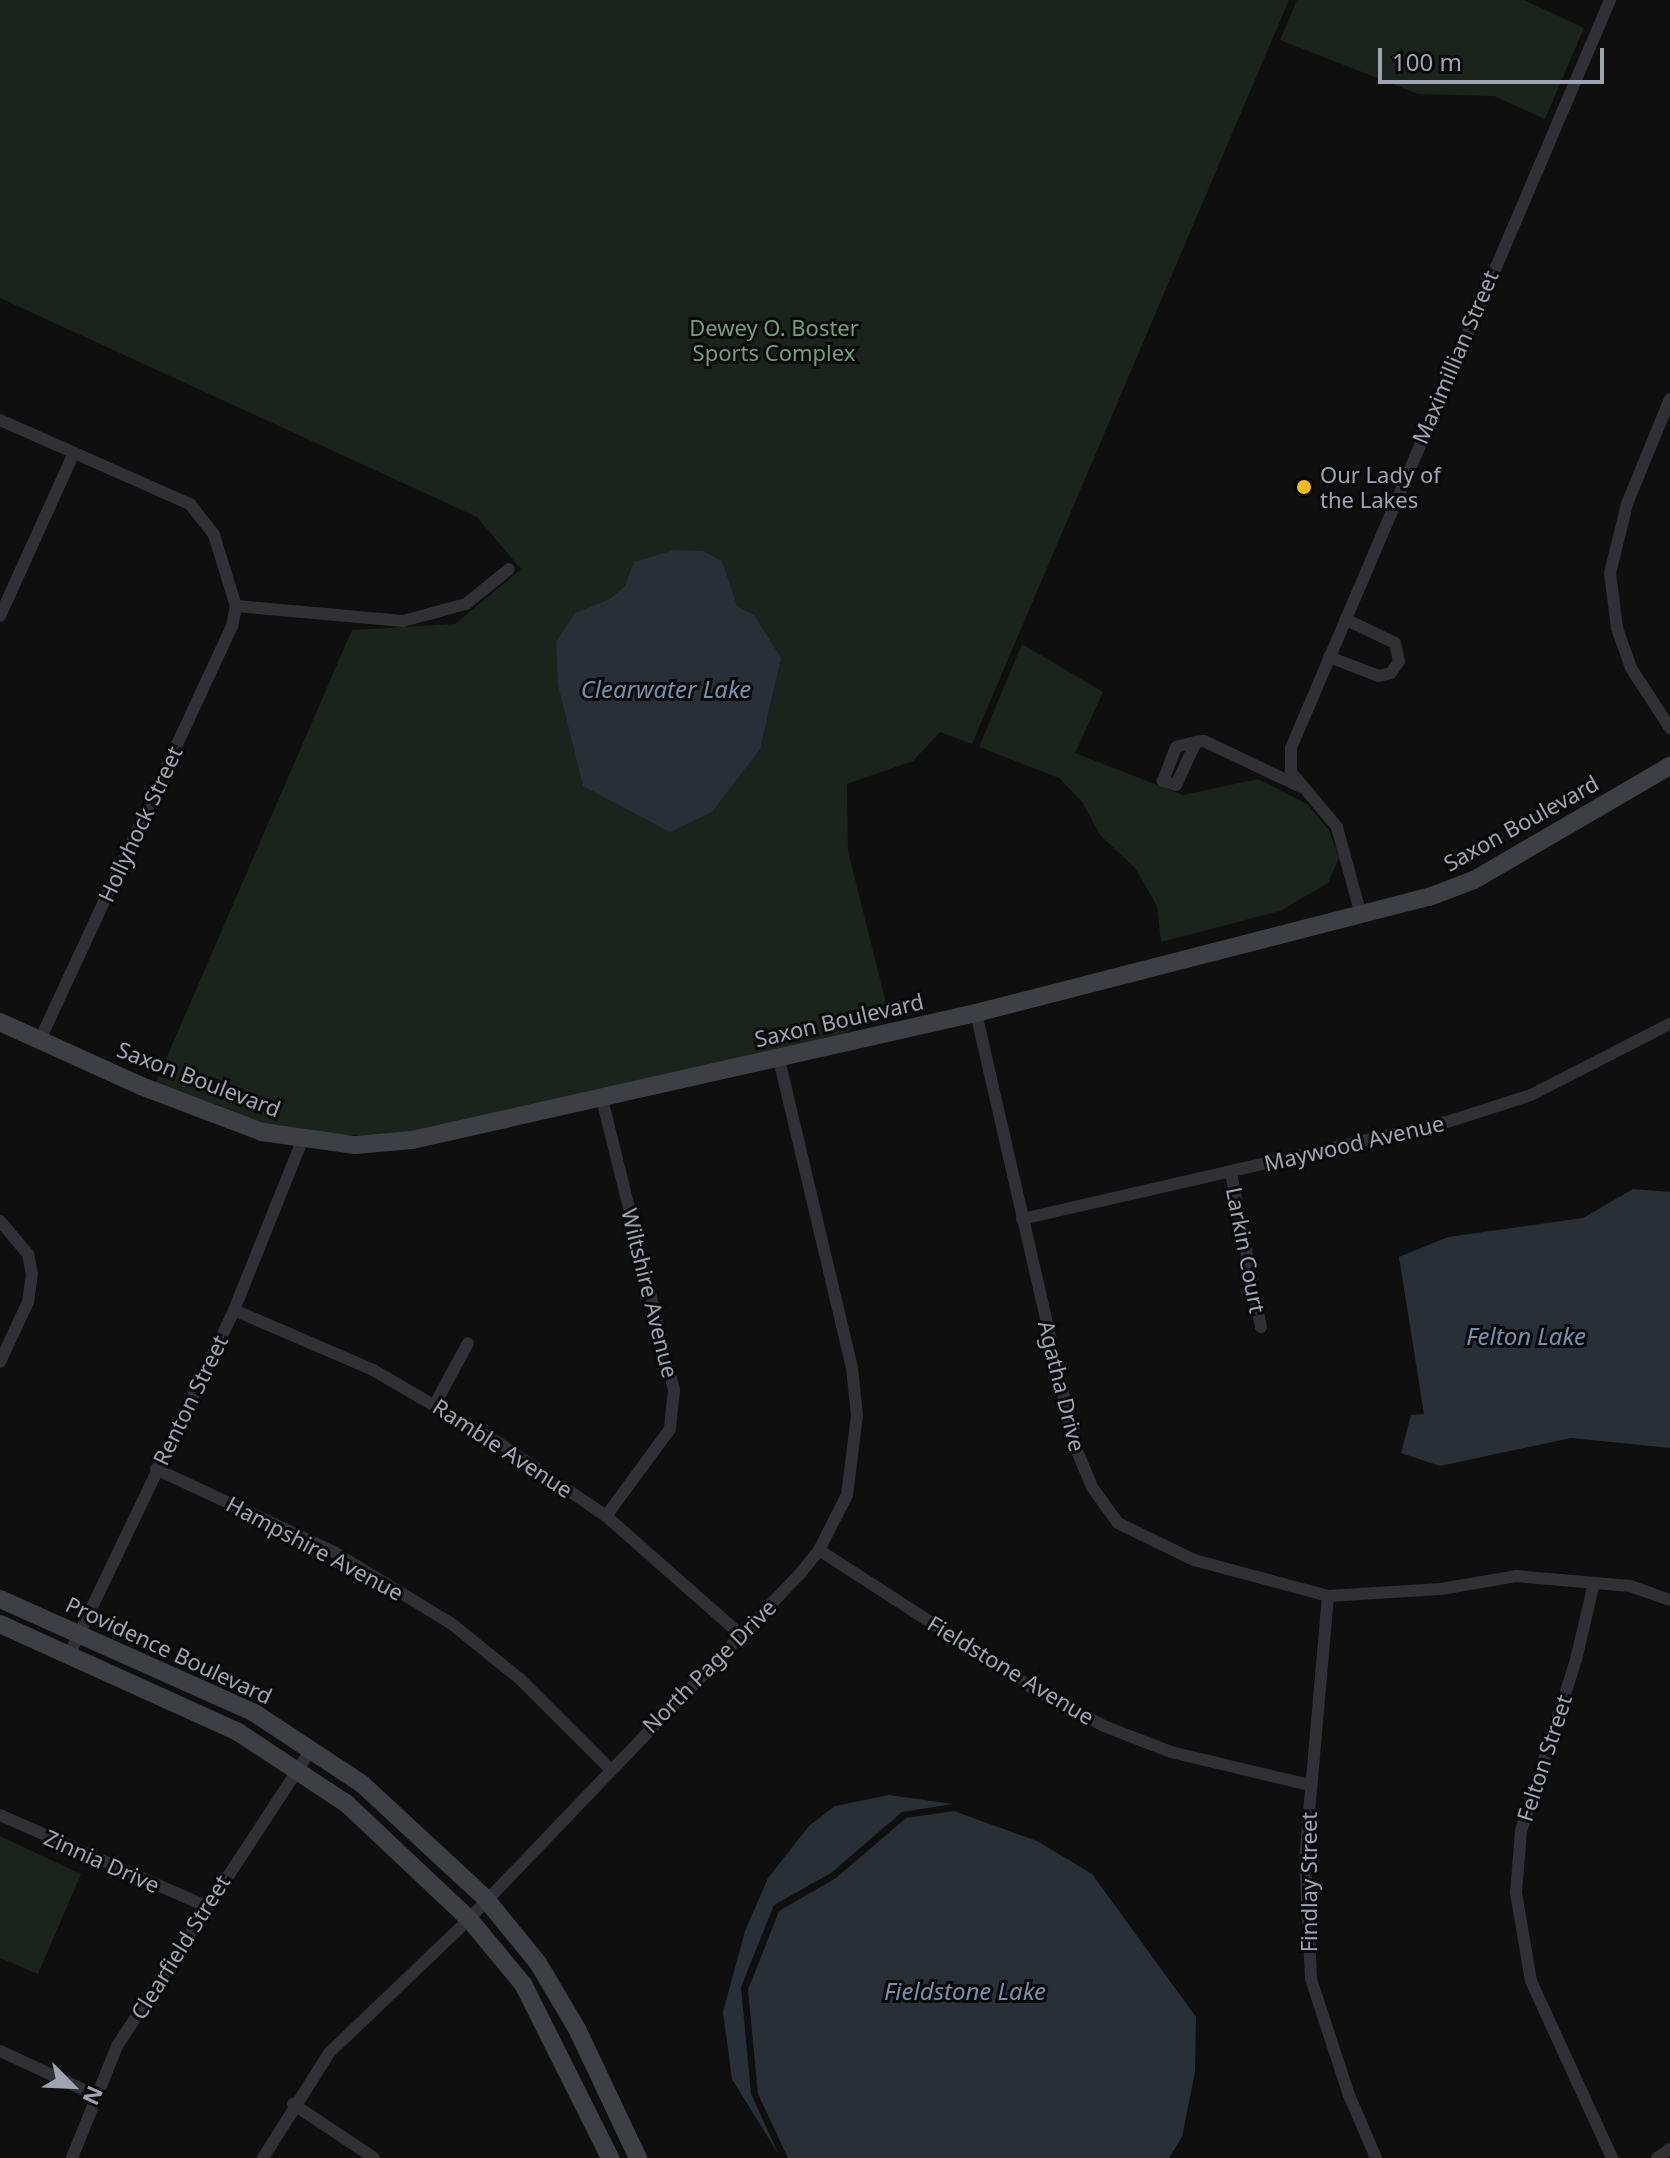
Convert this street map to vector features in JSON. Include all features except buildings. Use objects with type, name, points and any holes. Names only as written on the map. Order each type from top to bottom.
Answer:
[{"type":"main road","name":"Saxon Boulevard","points":[[0,1022],[216,1116],[302,1141],[355,1145],[412,1140],[976,1013],[1361,915],[1474,880],[1670,766]]},
{"type":"main road","name":"Providence Boulevard","points":[[0,1599],[253,1712],[362,1784],[485,1898],[538,1963],[577,2029],[638,2158]]},
{"type":"main road","name":"Providence Boulevard","points":[[0,1624],[238,1732],[347,1804],[469,1919],[523,1984],[610,2158]]},
{"type":"street","name":"Maximillian Street","points":[[1301,787],[1290,762],[1329,657],[1610,0]]},
{"type":"street","points":[[1670,399],[1667,416],[1627,504],[1610,573],[1617,628],[1631,668],[1670,728]]},
{"type":"street","points":[[0,420],[73,455],[190,504],[214,535],[236,606],[403,621],[466,604],[509,569]]},
{"type":"street","points":[[0,616],[73,455]]},
{"type":"street","name":"Hollyhock Street","points":[[40,1040],[232,626],[236,606]]},
{"type":"street","points":[[1329,657],[1379,676],[1391,673],[1399,661],[1395,643],[1345,619]]},
{"type":"street","points":[[1196,742],[1301,787],[1337,827],[1361,915]]},
{"type":"street","name":"Agatha Drive","points":[[976,1013],[1075,1446],[1092,1487],[1118,1523],[1194,1560],[1328,1596],[1441,1589],[1516,1576],[1630,1586],[1670,1600]]},
{"type":"street","name":"Maywood Avenue","points":[[1022,1219],[1447,1122],[1531,1095],[1670,1024]]},
{"type":"street","name":"North Page Drive","points":[[263,2158],[293,2104],[329,2053],[469,1919],[485,1898],[609,1768],[741,1635],[819,1550],[847,1495],[857,1415],[852,1368],[779,1059]]},
{"type":"street","name":"Wiltshire Avenue","points":[[602,1099],[674,1390],[670,1429],[606,1516]]},
{"type":"street","name":"Renton Street","points":[[69,1655],[234,1310],[302,1141]]},
{"type":"street","name":"Larkin Court","points":[[1231,1173],[1261,1327]]},
{"type":"street","points":[[0,1221],[28,1254],[32,1274],[28,1302],[0,1362]]},
{"type":"street","name":"Ramble Avenue","points":[[234,1310],[314,1342],[435,1404],[606,1516],[741,1635]]},
{"type":"street","points":[[435,1404],[468,1343]]},
{"type":"street","name":"Hampshire Avenue","points":[[156,1469],[334,1552],[452,1624],[520,1679],[609,1768]]},
{"type":"street","name":"Fieldstone Avenue","points":[[819,1550],[1032,1688],[1104,1726],[1171,1752],[1310,1785]]},
{"type":"street","name":"Felton Street","points":[[1594,1583],[1576,1660],[1521,1831],[1516,1893],[1531,1981],[1612,2158]]},
{"type":"street","name":"Findlay Street","points":[[1328,1596],[1305,1859],[1311,1979],[1333,2050],[1376,2158]]},
{"type":"street","name":"Clearfield Street","points":[[72,2158],[117,2046],[205,1906],[311,1749]]},
{"type":"street","name":"Zinnia Drive","points":[[0,1815],[205,1906]]},
{"type":"street","points":[[0,2051],[97,2096]]},
{"type":"street","points":[[293,2104],[374,2158]]},
{"type":"street","points":[[1657,2158],[1670,2149]]},
{"type":"green space","name":"Dewey O. Boster Sports Complex","points":[[0,0],[1289,0],[972,744],[940,732],[913,761],[847,784],[848,851],[886,1003],[845,1033],[471,1121],[383,1136],[321,1134],[267,1124],[156,1082],[352,630],[455,624],[521,569],[477,517],[0,298]]},
{"type":"green space","points":[[1297,0],[1524,0],[1584,28],[1545,119],[1494,96],[1418,94],[1280,40]]},
{"type":"green space","points":[[1022,644],[1103,692],[1075,753],[1183,795],[1258,779],[1307,804],[1329,830],[1339,858],[1328,883],[1280,911],[1161,942],[1157,906],[1135,868],[1100,835],[1083,803],[1059,778],[979,747]]},
{"type":"green space","points":[[0,1836],[81,1874],[38,1974],[0,1958]]},
{"type":"water","name":"Clearwater Lake","points":[[674,550],[703,551],[722,561],[737,606],[754,615],[781,658],[760,749],[712,812],[670,832],[583,786],[558,685],[556,642],[575,613],[610,599],[625,586],[634,562]]},
{"type":"water","name":"Felton Lake","points":[[1633,1189],[1670,1192],[1670,1448],[1571,1438],[1440,1466],[1401,1453],[1411,1415],[1424,1414],[1399,1257],[1448,1237],[1583,1218]]},
{"type":"water","points":[[889,1795],[953,1804],[902,1812],[831,1873],[774,1905],[741,1987],[751,2094],[779,2155],[732,2079],[723,2012],[745,1931],[768,1878],[809,1826],[835,1806]]},
{"type":"water","name":"Fieldstone Lake","points":[[954,1811],[1037,1841],[1092,1874],[1196,2017],[1195,2072],[1182,2137],[1169,2158],[788,2158],[758,2094],[748,1990],[779,1911],[836,1878],[906,1818]]},
{"type":"place","name":"Our Lady of the Lakes","points":[[1304,487]]}]
